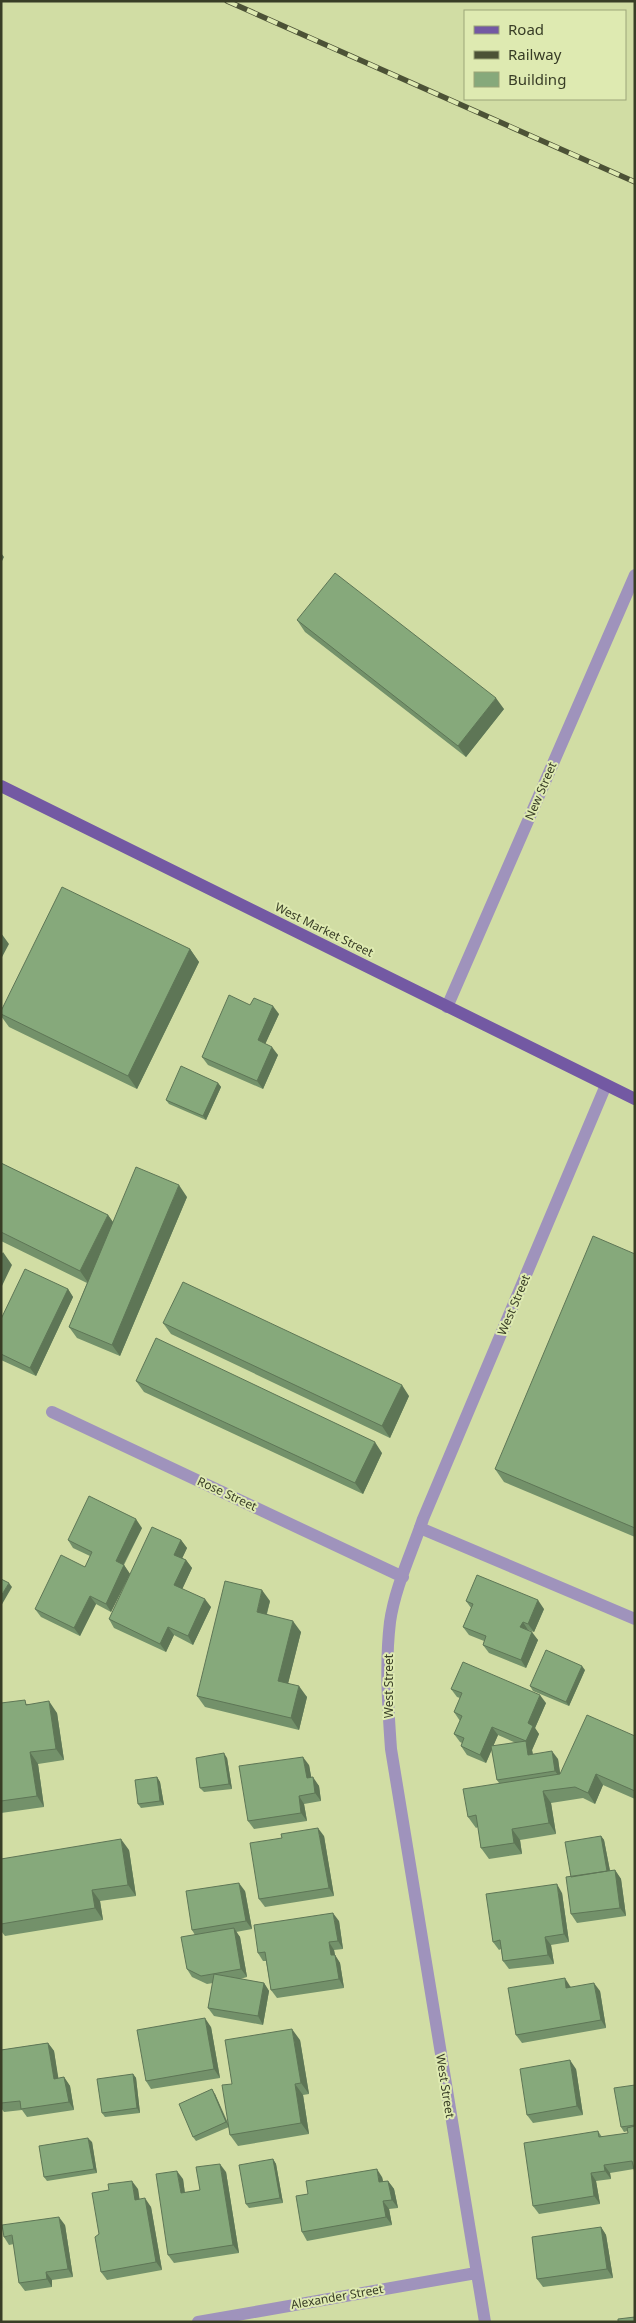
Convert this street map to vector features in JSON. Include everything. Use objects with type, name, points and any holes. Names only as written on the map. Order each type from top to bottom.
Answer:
[{"type":"main road","name":"West Market Street","points":[[1,786],[635,1098]]},
{"type":"street","name":"New Street","points":[[447,1006],[635,575]]},
{"type":"street","name":"West Street","points":[[485,2322],[391,1749],[387,1677],[391,1620],[420,1528],[606,1085]]},
{"type":"street","name":"Rose Street","points":[[52,1412],[403,1577]]},
{"type":"street","points":[[420,1528],[635,1618]]},
{"type":"street","name":"Alexander Street","points":[[198,2322],[476,2273]]},
{"type":"building","points":[[335,573],[496,698],[458,746],[297,620]]},
{"type":"building","points":[[62,887],[190,949],[128,1076],[1,1014]]},
{"type":"building","points":[[229,995],[250,1005],[254,998],[273,1006],[258,1040],[272,1047],[257,1081],[202,1057]]},
{"type":"building","points":[[181,1066],[218,1083],[203,1116],[166,1100]]},
{"type":"building","points":[[1,1163],[108,1215],[80,1271],[1,1232]]},
{"type":"building","points":[[136,1167],[179,1185],[112,1345],[69,1327]]},
{"type":"building","points":[[593,1236],[635,1254],[635,1528],[495,1469]]},
{"type":"building","points":[[25,1269],[68,1289],[30,1368],[1,1354],[1,1319]]},
{"type":"building","points":[[183,1282],[402,1385],[382,1426],[163,1323]]},
{"type":"building","points":[[156,1338],[375,1442],[355,1483],[136,1381]]},
{"type":"building","points":[[89,1496],[136,1519],[116,1561],[124,1565],[106,1604],[90,1596],[74,1628],[35,1609],[61,1555],[85,1567],[92,1552],[68,1540]]},
{"type":"building","points":[[152,1527],[181,1540],[174,1555],[186,1560],[174,1585],[205,1599],[188,1636],[168,1627],[160,1644],[109,1619]]},
{"type":"building","points":[[477,1575],[538,1600],[528,1624],[523,1622],[520,1627],[532,1632],[521,1660],[483,1645],[486,1636],[463,1627],[473,1604],[466,1601]]},
{"type":"building","points":[[1,1579],[9,1583],[1,1596]]},
{"type":"building","points":[[225,1581],[262,1590],[257,1612],[293,1621],[278,1681],[299,1686],[291,1718],[197,1696]]},
{"type":"building","points":[[546,1650],[582,1666],[566,1702],[530,1686]]},
{"type":"building","points":[[463,1662],[540,1695],[528,1723],[533,1726],[526,1741],[492,1727],[480,1755],[461,1746],[464,1738],[454,1734],[462,1716],[454,1712],[462,1693],[451,1689]]},
{"type":"building","points":[[25,1700],[26,1705],[49,1701],[56,1749],[30,1752],[37,1796],[1,1801],[1,1703]]},
{"type":"building","points":[[587,1715],[635,1736],[635,1791],[596,1774],[588,1793],[575,1787],[543,1791],[549,1823],[512,1829],[514,1843],[481,1848],[476,1815],[468,1817],[463,1789],[560,1774]]},
{"type":"building","points":[[526,1741],[528,1755],[552,1751],[555,1771],[497,1780],[491,1746]]},
{"type":"building","points":[[224,1753],[229,1784],[200,1788],[196,1758]]},
{"type":"building","points":[[303,1757],[307,1778],[313,1777],[315,1793],[299,1796],[301,1813],[248,1821],[239,1766]]},
{"type":"building","points":[[157,1777],[160,1801],[138,1804],[135,1780]]},
{"type":"building","points":[[318,1828],[329,1888],[259,1899],[250,1843],[282,1838],[281,1834]]},
{"type":"building","points":[[601,1836],[607,1871],[571,1877],[565,1842]]},
{"type":"building","points":[[121,1839],[128,1885],[92,1890],[95,1908],[1,1924],[1,1859]]},
{"type":"building","points":[[615,1870],[620,1908],[571,1914],[566,1877]]},
{"type":"building","points":[[239,1883],[246,1921],[192,1930],[186,1891]]},
{"type":"building","points":[[557,1884],[564,1934],[545,1937],[548,1955],[503,1961],[500,1940],[493,1942],[486,1894]]},
{"type":"building","points":[[333,1913],[338,1941],[329,1942],[331,1955],[335,1955],[339,1979],[271,1990],[265,1952],[258,1953],[254,1925]]},
{"type":"building","points":[[234,1928],[241,1969],[201,1976],[187,1969],[181,1937]]},
{"type":"building","points":[[214,1974],[264,1983],[258,2016],[208,2008]]},
{"type":"building","points":[[565,1978],[566,1988],[594,1983],[601,2020],[516,2035],[508,1988]]},
{"type":"building","points":[[205,2018],[214,2069],[146,2081],[137,2030]]},
{"type":"building","points":[[292,2029],[301,2083],[295,2084],[301,2123],[230,2135],[222,2085],[232,2084],[225,2040]]},
{"type":"building","points":[[48,2043],[54,2079],[64,2077],[69,2102],[21,2109],[20,2101],[1,2103],[1,2050]]},
{"type":"building","points":[[570,2060],[577,2106],[527,2115],[520,2069]]},
{"type":"building","points":[[133,2074],[137,2108],[102,2113],[97,2079]]},
{"type":"building","points":[[635,2085],[635,2125],[621,2127],[614,2088]]},
{"type":"building","points":[[212,2089],[226,2122],[193,2137],[179,2104]]},
{"type":"building","points":[[635,2126],[635,2173],[632,2161],[604,2165],[605,2171],[591,2173],[594,2196],[533,2206],[524,2143],[598,2131],[599,2137],[628,2133],[627,2128]]},
{"type":"building","points":[[88,2138],[94,2169],[44,2177],[39,2146]]},
{"type":"building","points":[[273,2159],[280,2198],[246,2204],[239,2165]]},
{"type":"building","points":[[220,2164],[233,2245],[168,2255],[156,2174],[177,2171],[181,2193],[200,2190],[196,2167]]},
{"type":"building","points":[[377,2169],[379,2182],[388,2181],[392,2200],[383,2201],[386,2217],[302,2232],[296,2196],[308,2194],[306,2181]]},
{"type":"building","points":[[132,2181],[135,2200],[145,2198],[156,2262],[101,2272],[95,2237],[99,2234],[92,2193],[109,2190],[108,2184]]},
{"type":"building","points":[[59,2217],[68,2269],[46,2272],[47,2279],[19,2283],[12,2235],[4,2237],[2,2225]]},
{"type":"building","points":[[601,2227],[607,2269],[537,2279],[532,2237]]},
{"type":"building","points":[[635,2317],[635,2322],[618,2322],[618,2319]]},
{"type":"railway","points":[[227,1],[635,182]]}]
